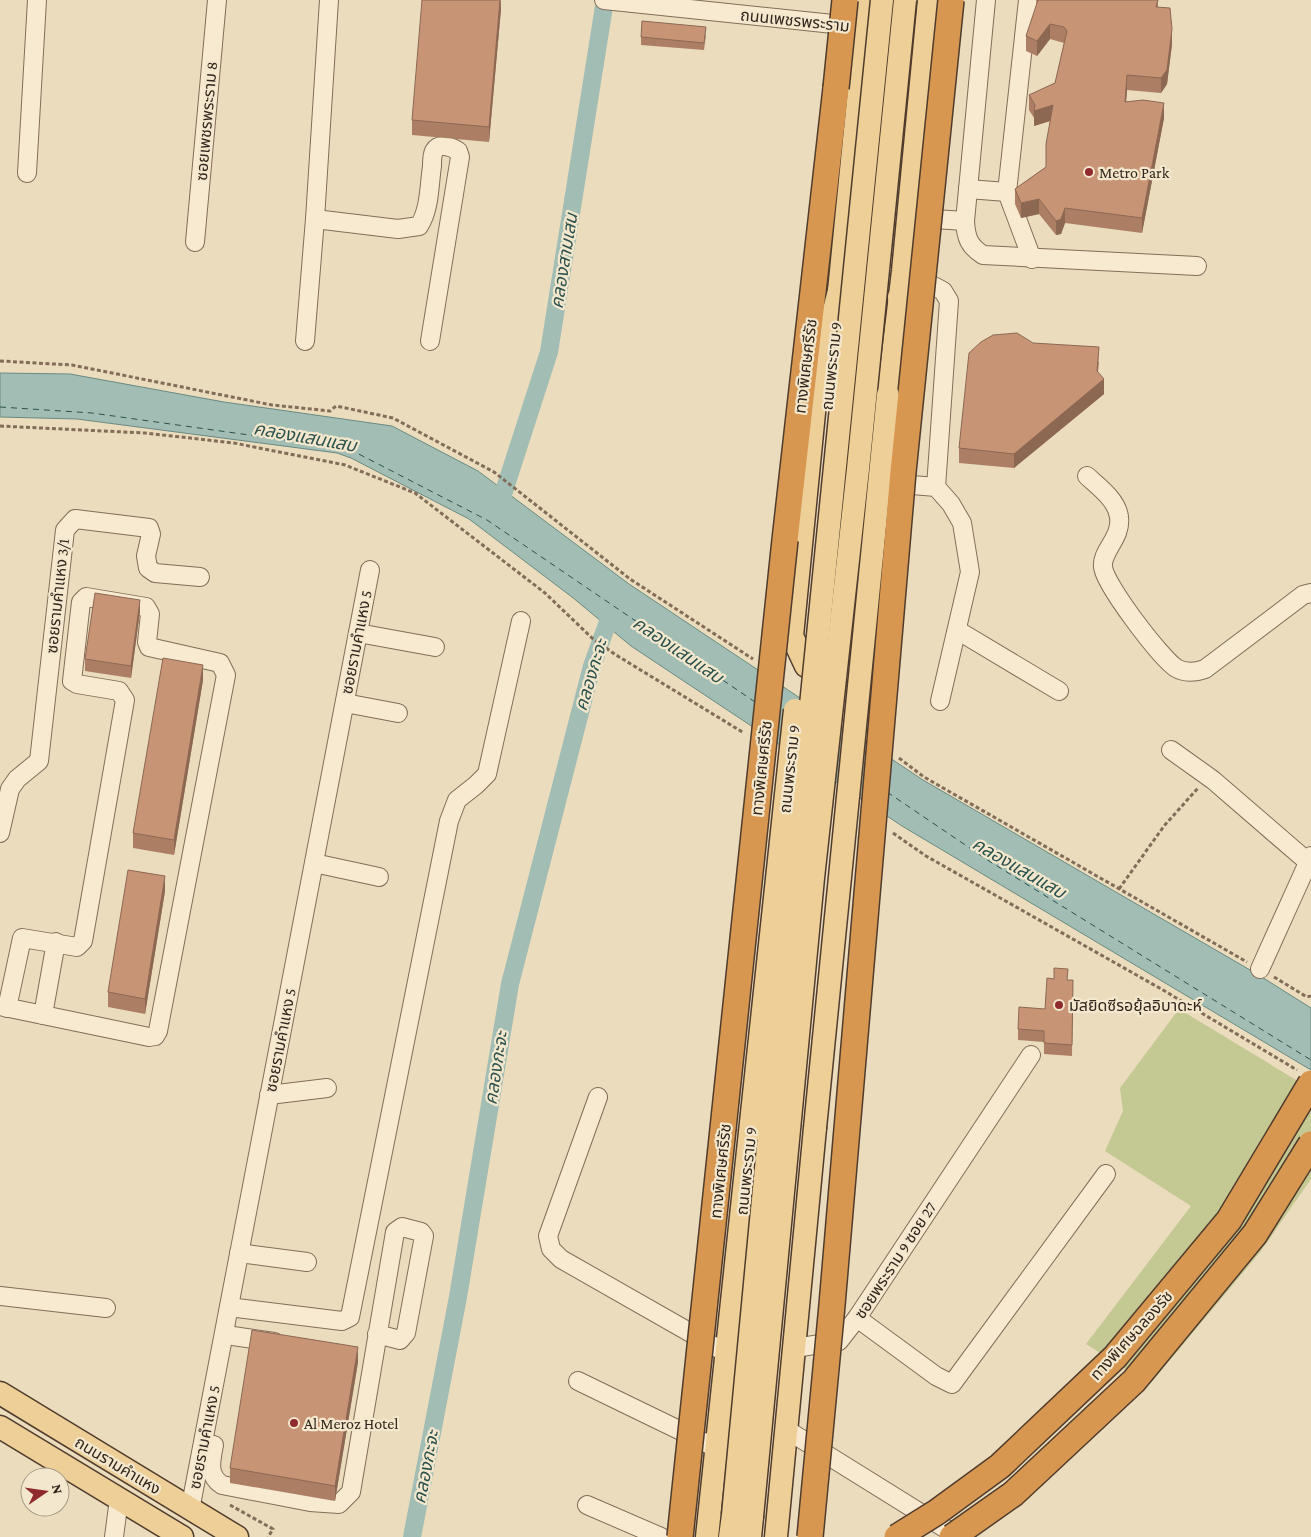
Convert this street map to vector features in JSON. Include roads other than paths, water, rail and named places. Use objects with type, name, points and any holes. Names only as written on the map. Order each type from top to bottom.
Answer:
[{"type":"highway","points":[[835,0],[836,88]]},
{"type":"highway","name":"ทางพิเศษศรีรัช","points":[[680,1537],[785,540],[845,0]]},
{"type":"highway","points":[[810,1537],[834,1285],[903,472],[951,0]]},
{"type":"highway","name":"ทางพิเศษฉลองรัช","points":[[897,1537],[937,1512],[1000,1466],[1115,1357],[1229,1220],[1307,1078]]},
{"type":"highway","name":"ทางพิเศษฉลองรัช","points":[[952,1537],[1013,1494],[1134,1381],[1255,1234],[1311,1144]]},
{"type":"main road","name":"ถนนพระราม 9","points":[[707,1537],[840,287],[868,0]]},
{"type":"main road","name":"ถนนพระราม 9","points":[[730,1537],[882,0]]},
{"type":"main road","points":[[750,1537],[813,878],[858,469],[905,0]]},
{"type":"main road","points":[[776,1537],[815,1128],[929,0]]},
{"type":"main road","points":[[840,287],[818,372],[792,636],[806,666],[825,674],[852,675],[873,667],[882,650],[900,484],[909,374],[899,297]]},
{"type":"main road","name":"ถนนรามคำแหง","points":[[0,1393],[237,1537]]},
{"type":"main road","name":"ถนนรามคำแหง","points":[[0,1427],[182,1537]]},
{"type":"main road","points":[[119,1499],[131,1474]]},
{"type":"street","points":[[26,173],[37,0]]},
{"type":"street","name":"ซอยเพชรพระราม 8","points":[[195,242],[217,0]]},
{"type":"street","points":[[305,341],[329,0]]},
{"type":"street","name":"ถนนเพชรพระราม","points":[[604,0],[925,32]]},
{"type":"street","points":[[986,0],[965,221],[966,238],[972,248],[983,255],[1197,266]]},
{"type":"street","points":[[1028,0],[1007,192],[1032,258]]},
{"type":"street","points":[[315,219],[398,229],[419,226],[423,220],[428,201],[433,152],[439,146],[446,146],[458,151],[460,157],[455,192],[430,341]]},
{"type":"street","points":[[968,189],[1007,192]]},
{"type":"street","points":[[907,218],[965,221]]},
{"type":"street","points":[[903,271],[943,291],[949,301],[936,487]]},
{"type":"street","points":[[1087,476],[1114,503],[1119,517],[1114,543],[1106,552],[1102,566],[1112,590],[1155,645],[1177,668],[1196,672],[1206,669],[1303,595],[1311,593]]},
{"type":"street","points":[[900,484],[936,487],[951,504],[962,523],[970,572],[940,701]]},
{"type":"street","name":"ซอยรามคำแหง 3/1","points":[[0,833],[10,789],[17,779],[39,761],[65,530],[69,523],[75,519],[149,528],[151,534],[146,556],[148,568],[154,573],[200,577]]},
{"type":"street","name":"ซอยรามคำแหง 5","points":[[190,1510],[229,1335],[229,1307],[370,570]]},
{"type":"street","points":[[86,597],[146,607],[150,612],[147,642],[149,647],[220,663],[226,675],[158,1031],[155,1036],[149,1037],[4,1007],[22,938],[77,946],[83,941],[125,700],[119,691],[77,684],[72,681],[81,602],[86,597]]},
{"type":"street","points":[[229,1307],[342,1321],[350,1317],[355,1303],[449,821],[457,800],[487,774],[521,621]]},
{"type":"street","points":[[956,630],[1059,692]]},
{"type":"street","points":[[358,634],[435,648]]},
{"type":"street","points":[[345,703],[398,712]]},
{"type":"street","points":[[1171,750],[1208,777],[1309,859],[1260,969]]},
{"type":"street","points":[[314,863],[379,877]]},
{"type":"street","points":[[43,1015],[56,942]]},
{"type":"street","name":"ซอยพระราม 9 ซอย 27","points":[[795,1348],[839,1341],[857,1318],[1031,1055]]},
{"type":"street","points":[[270,1095],[327,1088]]},
{"type":"street","points":[[598,1097],[548,1236],[552,1249],[561,1259],[726,1353]]},
{"type":"street","points":[[857,1318],[936,1376],[952,1384],[1106,1174]]},
{"type":"street","points":[[289,1344],[229,1335],[210,1465],[212,1474],[222,1485],[310,1502],[339,1504],[351,1492],[373,1356],[395,1232],[398,1228],[421,1232],[424,1236],[406,1333],[400,1340],[377,1334]]},
{"type":"street","points":[[240,1253],[307,1262]]},
{"type":"street","points":[[0,1296],[106,1308]]},
{"type":"street","points":[[354,1353],[373,1356]]},
{"type":"street","points":[[578,1381],[716,1448]]},
{"type":"street","points":[[787,1430],[959,1537]]},
{"type":"street","points":[[114,1537],[119,1499]]},
{"type":"street","points":[[587,1505],[661,1537]]},
{"type":"water","name":"คลองแสนแสบ","points":[[0,373],[70,374],[224,402],[392,426],[478,471],[629,584],[923,780],[1257,974],[1311,1008],[1311,1070],[902,826],[631,646],[572,597],[469,519],[351,458],[337,453],[77,419],[0,417]]},
{"type":"waterway","name":"คลองสามเสน","points":[[497,513],[549,352],[605,0]]},
{"type":"waterway","name":"คลองกะจะ","points":[[412,1537],[458,1297],[510,984],[592,666],[613,608]]},
{"type":"place","name":"Metro Park","points":[[1089,172]]},
{"type":"place","name":"มัสยิดซีรอยุ้ลอิบาดะห์","points":[[1059,1005]]},
{"type":"place","name":"Al Meroz Hotel","points":[[294,1423]]}]
